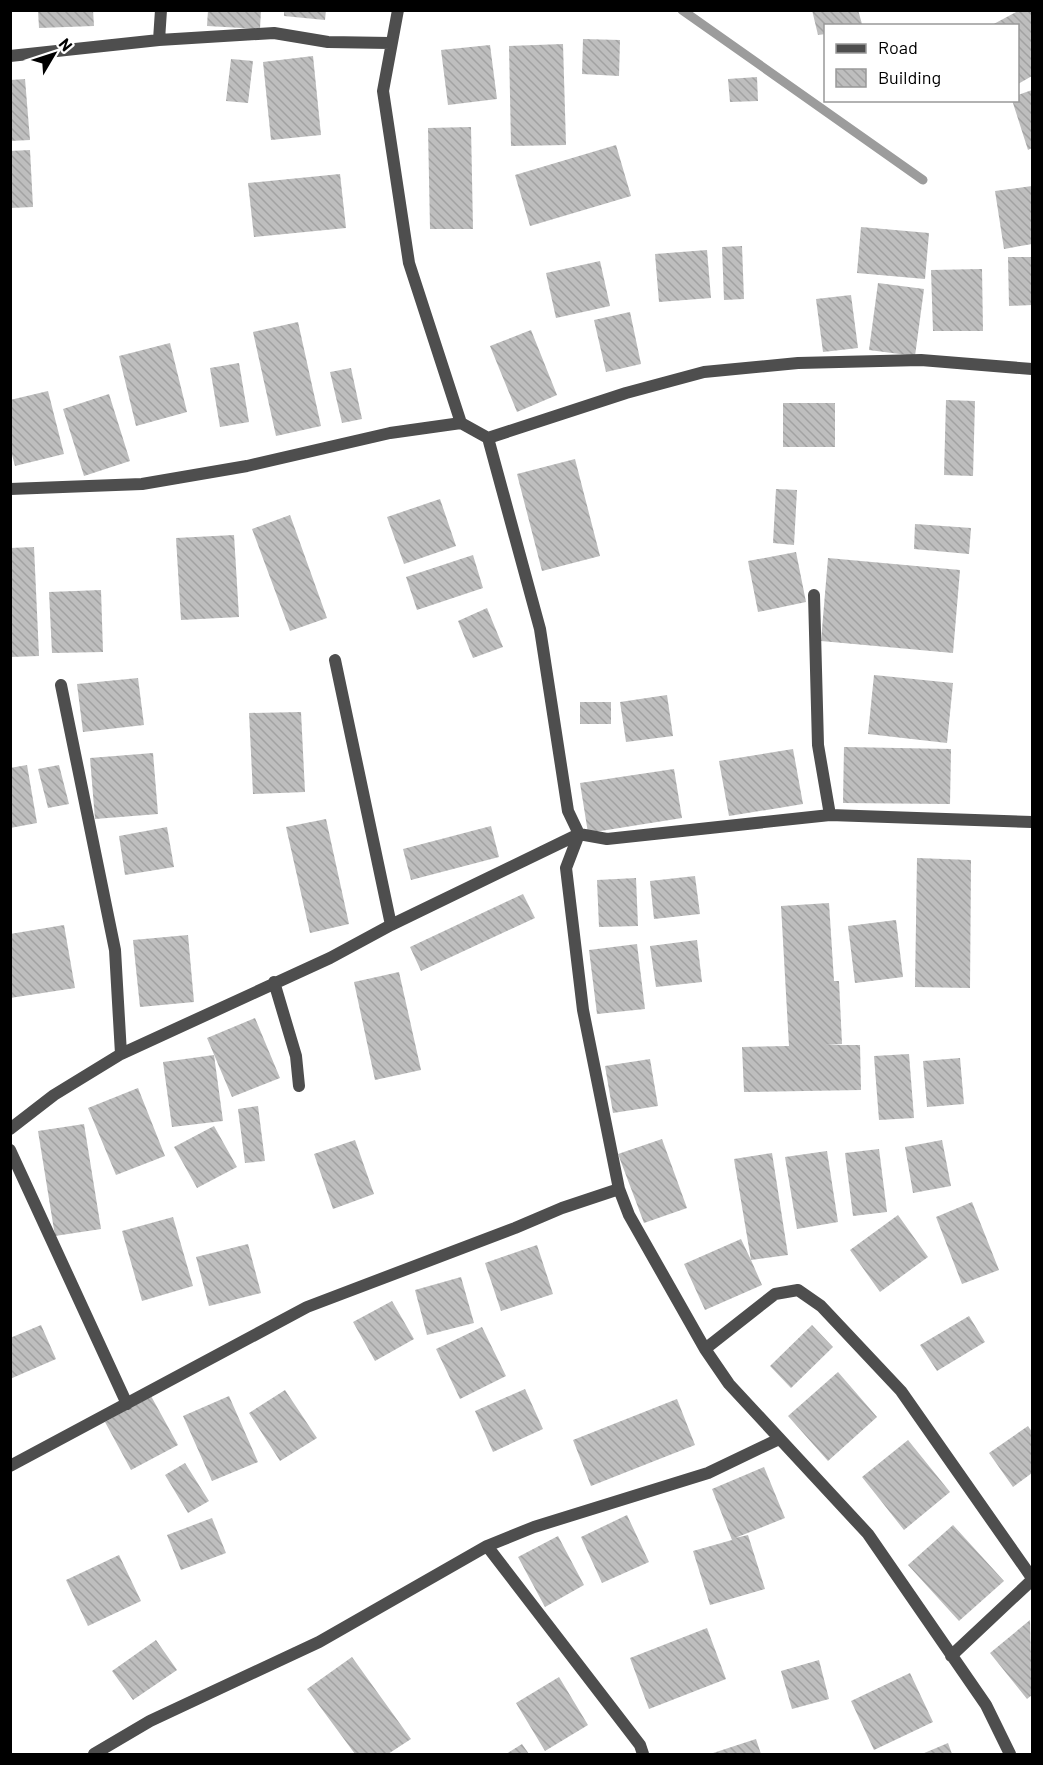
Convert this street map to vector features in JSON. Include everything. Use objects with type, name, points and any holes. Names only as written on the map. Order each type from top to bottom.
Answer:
[{"type":"street","points":[[159,40],[161,10]]},
{"type":"street","points":[[398,10],[390,43],[383,91],[409,263],[461,423]]},
{"type":"street","points":[[10,56],[159,40],[274,33],[328,42],[390,43]]},
{"type":"street","points":[[488,438],[626,393],[704,372],[798,363],[921,360],[1032,369]]},
{"type":"street","points":[[10,489],[142,484],[247,466],[390,433],[461,423],[488,438],[540,628],[568,811],[579,834],[566,868],[583,1010],[619,1189],[629,1215],[705,1349],[729,1384],[868,1534],[986,1705],[1010,1755]]},
{"type":"street","points":[[814,595],[818,745],[830,815]]},
{"type":"street","points":[[335,660],[391,925]]},
{"type":"street","points":[[61,686],[116,950],[121,1054]]},
{"type":"street","points":[[10,1129],[54,1095],[121,1054],[330,958],[391,925],[579,834],[608,839],[830,815],[1032,822]]},
{"type":"street","points":[[274,982],[296,1056],[298,1086]]},
{"type":"street","points":[[10,1150],[127,1404]]},
{"type":"street","points":[[10,1466],[307,1307],[562,1208],[619,1189]]},
{"type":"street","points":[[705,1349],[775,1294],[798,1290],[821,1306],[901,1391],[1032,1579],[951,1656]]},
{"type":"street","points":[[94,1755],[150,1721],[319,1642],[487,1546],[534,1527],[708,1473],[779,1439]]},
{"type":"street","points":[[487,1546],[640,1745],[643,1755]]},
{"type":"building","points":[[38,10],[93,10],[94,26],[39,28]]},
{"type":"building","points":[[208,10],[261,10],[260,29],[207,26]]},
{"type":"building","points":[[284,10],[326,10],[325,20],[284,16]]},
{"type":"building","points":[[812,10],[858,10],[862,24],[824,24],[824,34],[818,35]]},
{"type":"building","points":[[1020,10],[1032,10],[1032,76],[1019,83],[1019,24],[994,24]]},
{"type":"building","points":[[583,39],[620,40],[619,76],[582,74]]},
{"type":"building","points":[[563,44],[566,145],[511,146],[509,46]]},
{"type":"building","points":[[490,45],[497,99],[448,105],[441,50]]},
{"type":"building","points":[[313,56],[321,135],[271,140],[263,62]]},
{"type":"building","points":[[231,59],[253,61],[248,103],[226,101]]},
{"type":"building","points":[[757,77],[758,101],[730,102],[728,79]]},
{"type":"building","points":[[25,79],[30,140],[10,141],[10,80]]},
{"type":"building","points":[[1032,90],[1032,148],[1028,150],[1013,102],[1019,102],[1019,95]]},
{"type":"building","points":[[471,127],[473,229],[430,229],[428,128]]},
{"type":"building","points":[[616,145],[631,196],[530,226],[515,175]]},
{"type":"building","points":[[30,150],[33,207],[10,208],[10,151]]},
{"type":"building","points":[[340,174],[346,228],[254,237],[248,183]]},
{"type":"building","points":[[1032,186],[1032,244],[1004,249],[995,191]]},
{"type":"building","points":[[861,227],[929,233],[925,279],[857,273]]},
{"type":"building","points":[[742,246],[744,299],[724,300],[722,247]]},
{"type":"building","points":[[707,250],[711,298],[659,302],[655,254]]},
{"type":"building","points":[[1008,257],[1032,257],[1032,305],[1009,306]]},
{"type":"building","points":[[600,261],[610,306],[556,318],[546,273]]},
{"type":"building","points":[[982,269],[983,331],[933,331],[931,270]]},
{"type":"building","points":[[878,283],[924,289],[915,356],[869,350]]},
{"type":"building","points":[[851,295],[858,348],[823,352],[816,299]]},
{"type":"building","points":[[630,312],[641,364],[606,372],[594,320]]},
{"type":"building","points":[[298,322],[321,426],[276,436],[253,332]]},
{"type":"building","points":[[531,330],[557,395],[517,412],[490,346]]},
{"type":"building","points":[[170,343],[187,412],[136,426],[119,356]]},
{"type":"building","points":[[239,363],[249,422],[220,427],[210,368]]},
{"type":"building","points":[[351,368],[362,419],[342,423],[330,372]]},
{"type":"building","points":[[48,391],[64,454],[15,466],[10,447],[10,400]]},
{"type":"building","points":[[109,394],[130,461],[84,476],[63,409]]},
{"type":"building","points":[[946,400],[975,401],[973,476],[944,475]]},
{"type":"building","points":[[783,403],[835,403],[835,447],[783,447]]},
{"type":"building","points":[[575,459],[600,556],[542,571],[517,474]]},
{"type":"building","points":[[776,489],[797,490],[794,545],[773,543]]},
{"type":"building","points":[[440,499],[456,546],[404,564],[387,517]]},
{"type":"building","points":[[290,515],[327,618],[290,631],[252,529]]},
{"type":"building","points":[[915,524],[971,528],[969,554],[914,549]]},
{"type":"building","points":[[234,535],[239,617],[181,620],[176,538]]},
{"type":"building","points":[[34,547],[39,656],[10,657],[10,548]]},
{"type":"building","points":[[796,552],[806,602],[758,612],[748,561]]},
{"type":"building","points":[[473,555],[483,588],[417,610],[406,577]]},
{"type":"building","points":[[828,558],[960,570],[953,653],[821,641]]},
{"type":"building","points":[[101,590],[103,652],[52,653],[49,592]]},
{"type":"building","points":[[487,608],[503,647],[473,658],[458,621]]},
{"type":"building","points":[[874,675],[953,683],[947,743],[868,734]]},
{"type":"building","points":[[138,678],[144,725],[83,732],[77,684]]},
{"type":"building","points":[[667,695],[673,736],[626,742],[620,702]]},
{"type":"building","points":[[580,702],[611,702],[611,724],[580,724]]},
{"type":"building","points":[[301,712],[305,792],[253,794],[249,713]]},
{"type":"building","points":[[844,747],[951,749],[950,804],[843,803]]},
{"type":"building","points":[[793,749],[803,804],[729,816],[719,761]]},
{"type":"building","points":[[153,753],[158,814],[95,819],[90,758]]},
{"type":"building","points":[[27,765],[37,823],[10,828],[10,768]]},
{"type":"building","points":[[59,765],[69,804],[48,808],[38,769]]},
{"type":"building","points":[[674,769],[682,818],[588,833],[580,783]]},
{"type":"building","points":[[326,819],[349,924],[310,933],[286,827]]},
{"type":"building","points":[[491,826],[499,857],[411,880],[403,849]]},
{"type":"building","points":[[167,827],[174,867],[125,875],[119,836]]},
{"type":"building","points":[[917,858],[971,860],[970,988],[915,987]]},
{"type":"building","points":[[695,876],[700,914],[654,919],[650,881]]},
{"type":"building","points":[[636,878],[638,926],[599,927],[597,880]]},
{"type":"building","points":[[523,894],[535,918],[421,971],[410,947]]},
{"type":"building","points":[[829,903],[834,981],[839,981],[842,1044],[826,1045],[860,1045],[861,1090],[744,1092],[742,1047],[789,1046],[781,906]]},
{"type":"building","points":[[896,920],[903,977],[855,983],[848,926]]},
{"type":"building","points":[[64,925],[75,988],[10,998],[10,934]]},
{"type":"building","points":[[188,935],[194,1002],[140,1007],[133,940]]},
{"type":"building","points":[[697,940],[702,982],[656,987],[650,946]]},
{"type":"building","points":[[637,944],[645,1009],[597,1014],[589,950]]},
{"type":"building","points":[[399,972],[421,1070],[375,1080],[354,982]]},
{"type":"building","points":[[255,1018],[280,1078],[232,1097],[207,1038]]},
{"type":"building","points":[[909,1054],[914,1118],[879,1120],[874,1056]]},
{"type":"building","points":[[214,1055],[223,1121],[172,1127],[163,1062]]},
{"type":"building","points":[[960,1058],[964,1104],[927,1107],[923,1061]]},
{"type":"building","points":[[650,1059],[658,1106],[613,1113],[605,1066]]},
{"type":"building","points":[[138,1088],[165,1156],[116,1175],[88,1108]]},
{"type":"building","points":[[258,1106],[265,1161],[245,1163],[238,1109]]},
{"type":"building","points":[[84,1124],[101,1229],[55,1236],[38,1131]]},
{"type":"building","points":[[214,1126],[237,1167],[197,1188],[174,1147]]},
{"type":"building","points":[[662,1139],[687,1208],[644,1223],[618,1154]]},
{"type":"building","points":[[355,1140],[374,1194],[333,1209],[314,1154]]},
{"type":"building","points":[[942,1140],[951,1186],[913,1193],[905,1147]]},
{"type":"building","points":[[879,1149],[887,1212],[853,1216],[845,1153]]},
{"type":"building","points":[[827,1151],[838,1222],[797,1229],[785,1157]]},
{"type":"building","points":[[772,1153],[788,1255],[751,1260],[734,1159]]},
{"type":"building","points":[[972,1202],[999,1270],[962,1284],[936,1217]]},
{"type":"building","points":[[898,1215],[928,1257],[880,1292],[850,1250]]},
{"type":"building","points":[[173,1217],[193,1286],[142,1301],[122,1231]]},
{"type":"building","points":[[741,1239],[762,1285],[705,1310],[684,1264]]},
{"type":"building","points":[[248,1244],[261,1293],[209,1306],[196,1257]]},
{"type":"building","points":[[537,1245],[553,1294],[501,1311],[485,1263]]},
{"type":"building","points":[[461,1277],[474,1323],[427,1335],[415,1290]]},
{"type":"building","points":[[392,1301],[414,1339],[375,1361],[353,1322]]},
{"type":"building","points":[[969,1316],[985,1342],[937,1371],[920,1345]]},
{"type":"building","points":[[41,1325],[56,1359],[10,1379],[10,1338]]},
{"type":"building","points":[[812,1325],[833,1347],[791,1388],[770,1366]]},
{"type":"building","points":[[482,1327],[506,1376],[460,1399],[436,1349]]},
{"type":"building","points":[[838,1372],[877,1417],[828,1461],[788,1416]]},
{"type":"building","points":[[525,1389],[543,1429],[493,1452],[475,1411]]},
{"type":"building","points":[[285,1390],[317,1438],[280,1461],[249,1413]]},
{"type":"building","points":[[151,1396],[178,1445],[131,1470],[105,1422]]},
{"type":"building","points":[[229,1396],[258,1462],[212,1481],[183,1416]]},
{"type":"building","points":[[677,1399],[695,1445],[591,1486],[573,1440]]},
{"type":"building","points":[[1028,1426],[1032,1432],[1032,1473],[1013,1487],[989,1453]]},
{"type":"building","points":[[908,1440],[950,1492],[904,1530],[862,1477]]},
{"type":"building","points":[[185,1463],[209,1501],[188,1513],[165,1475]]},
{"type":"building","points":[[764,1467],[785,1518],[735,1538],[748,1535],[765,1589],[710,1605],[693,1551],[732,1540],[712,1489]]},
{"type":"building","points":[[627,1515],[649,1562],[602,1583],[581,1537]]},
{"type":"building","points":[[212,1518],[226,1553],[181,1570],[167,1535]]},
{"type":"building","points":[[953,1525],[1004,1581],[959,1621],[908,1565]]},
{"type":"building","points":[[558,1536],[584,1585],[545,1607],[518,1557]]},
{"type":"building","points":[[119,1555],[141,1601],[88,1626],[66,1580]]},
{"type":"building","points":[[1030,1620],[1032,1695],[1027,1699],[990,1653]]},
{"type":"building","points":[[707,1628],[726,1679],[649,1709],[630,1658]]},
{"type":"building","points":[[156,1640],[177,1670],[133,1700],[112,1671]]},
{"type":"building","points":[[352,1657],[411,1739],[388,1754],[355,1754],[307,1689]]},
{"type":"building","points":[[819,1660],[829,1699],[792,1709],[781,1671]]},
{"type":"building","points":[[910,1673],[933,1722],[874,1750],[851,1701]]},
{"type":"building","points":[[559,1677],[588,1725],[545,1751],[516,1703]]},
{"type":"building","points":[[756,1739],[761,1754],[710,1754]]},
{"type":"building","points":[[948,1743],[952,1754],[922,1754]]},
{"type":"building","points":[[522,1744],[529,1754],[506,1754]]},
{"type":"waterway","points":[[682,10],[923,180]]}]
